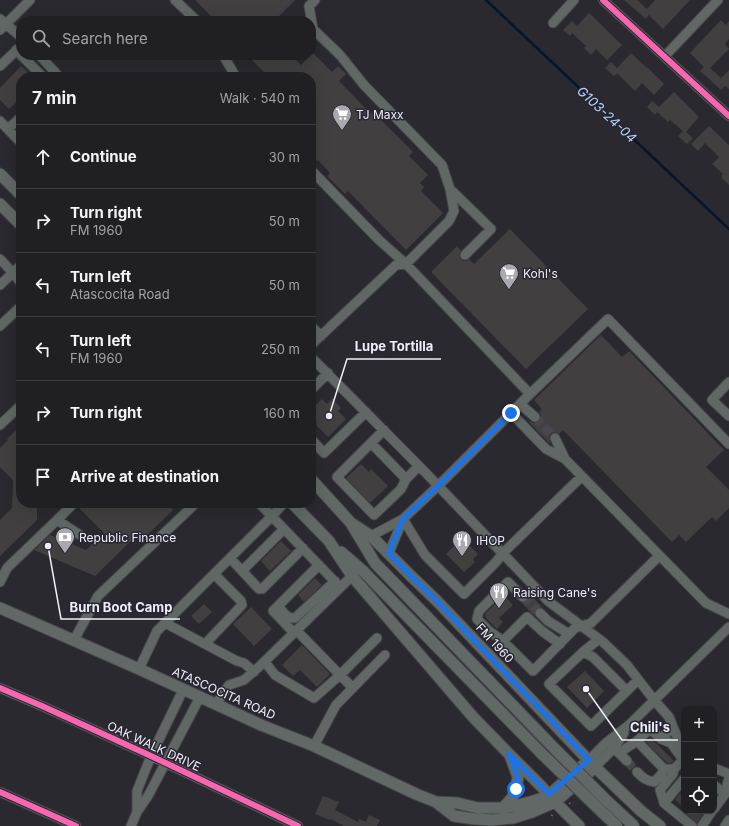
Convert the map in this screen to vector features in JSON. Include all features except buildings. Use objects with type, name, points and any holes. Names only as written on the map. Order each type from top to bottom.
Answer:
[{"type":"main road","points":[[0,174],[16,190]]},
{"type":"main road","points":[[0,204],[16,220]]},
{"type":"main road","name":"FM 1960","points":[[316,484],[351,523],[371,536],[437,601],[592,763],[641,811],[660,826]]},
{"type":"main road","points":[[297,508],[328,541],[364,572],[541,753],[617,826]]},
{"type":"main road","points":[[351,523],[375,563],[555,749],[634,826]]},
{"type":"main road","points":[[328,541],[352,576],[473,717],[579,826]]},
{"type":"main road","name":"ATASCOCITA ROAD","points":[[0,608],[261,725],[314,746],[436,802],[454,816],[492,820],[502,823],[532,812],[552,798],[592,763]]},
{"type":"main road","points":[[503,808],[512,798],[516,789],[518,777],[509,754]]},
{"type":"main road","name":"ATASCOCITA ROAD","points":[[436,802],[457,803],[478,808],[503,808],[552,798]]},
{"type":"street","points":[[16,34],[2,24],[30,0]]},
{"type":"street","points":[[175,0],[192,16]]},
{"type":"street","points":[[311,16],[309,6],[315,0]]},
{"type":"street","points":[[553,23],[574,0]]},
{"type":"street","points":[[604,0],[729,116]]},
{"type":"street","points":[[665,56],[718,0]]},
{"type":"street","points":[[316,31],[340,55],[364,85],[442,165],[450,189],[454,210],[449,221],[406,264],[396,265],[316,340]]},
{"type":"street","points":[[0,66],[16,51]]},
{"type":"street","points":[[29,60],[39,72]]},
{"type":"street","points":[[44,60],[55,72]]},
{"type":"street","points":[[226,60],[233,72]]},
{"type":"street","points":[[8,129],[16,121]]},
{"type":"street","points":[[0,122],[16,138]]},
{"type":"street","points":[[316,175],[379,240],[406,264],[530,394]]},
{"type":"street","points":[[450,189],[491,229],[465,255]]},
{"type":"street","points":[[0,259],[16,277]]},
{"type":"street","points":[[0,285],[16,270]]},
{"type":"street","points":[[0,326],[16,311]]},
{"type":"street","points":[[371,536],[403,519],[608,319],[729,444]]},
{"type":"street","points":[[316,331],[321,336]]},
{"type":"street","points":[[316,362],[419,466],[548,601],[583,626],[627,665],[669,717],[678,739],[681,742]]},
{"type":"street","points":[[316,385],[328,374]]},
{"type":"street","points":[[729,382],[712,400],[729,416]]},
{"type":"street","points":[[520,404],[534,417]]},
{"type":"street","points":[[0,425],[16,410]]},
{"type":"street","points":[[316,444],[324,452],[366,412]]},
{"type":"street","points":[[511,413],[546,448],[565,460],[706,603],[729,614]]},
{"type":"street","points":[[384,430],[337,477],[374,515],[401,489],[406,479],[419,466]]},
{"type":"street","points":[[555,438],[565,460]]},
{"type":"street","points":[[371,443],[406,479]]},
{"type":"street","points":[[403,519],[425,555],[464,594],[503,553],[581,477]]},
{"type":"street","points":[[0,582],[7,568],[69,508]]},
{"type":"street","points":[[74,640],[98,596],[191,508]]},
{"type":"street","points":[[264,508],[338,584]]},
{"type":"street","points":[[139,669],[157,631],[279,508]]},
{"type":"street","points":[[389,553],[403,519]]},
{"type":"street","points":[[57,520],[80,535]]},
{"type":"street","points":[[242,571],[284,529]]},
{"type":"street","points":[[230,558],[259,589],[262,589],[303,548]]},
{"type":"street","points":[[523,597],[508,582],[479,611],[478,619],[533,671],[575,628],[591,623],[659,556]]},
{"type":"street","points":[[319,565],[277,607],[274,612],[353,688]]},
{"type":"street","points":[[205,644],[242,605],[241,601],[214,574]]},
{"type":"street","points":[[277,607],[288,617],[295,618],[338,584],[352,576]]},
{"type":"street","points":[[216,704],[229,685],[244,680],[254,672],[295,632],[338,584]]},
{"type":"street","points":[[540,613],[548,621],[569,634]]},
{"type":"street","points":[[503,641],[527,617],[542,631],[560,644]]},
{"type":"street","points":[[165,623],[237,661],[244,663],[254,672]]},
{"type":"street","points":[[613,748],[629,725],[729,627]]},
{"type":"street","points":[[264,662],[275,675],[314,698],[340,675],[377,638]]},
{"type":"street","points":[[598,639],[549,684],[590,726],[638,680]]},
{"type":"street","points":[[583,652],[593,657],[627,691]]},
{"type":"street","points":[[314,746],[336,705],[385,655]]},
{"type":"street","name":"OAK WALK DRIVE","points":[[0,688],[50,709],[298,826]]},
{"type":"street","points":[[137,812],[137,791],[151,756],[183,690]]},
{"type":"street","points":[[131,826],[137,812],[148,796],[200,697]]},
{"type":"street","points":[[661,739],[673,727]]},
{"type":"street","points":[[592,763],[613,748],[637,741],[650,729],[661,739],[671,743],[681,756]]},
{"type":"street","points":[[637,741],[664,769],[674,770]]},
{"type":"street","points":[[613,748],[627,761]]},
{"type":"street","points":[[681,763],[674,770],[673,774],[660,790],[664,803],[692,826]]},
{"type":"street","points":[[637,772],[649,782],[654,782],[661,775],[664,769]]},
{"type":"street","points":[[717,769],[729,774]]},
{"type":"street","points":[[717,805],[725,794],[729,779]]},
{"type":"street","points":[[664,803],[681,783]]},
{"type":"street","points":[[717,787],[725,794]]},
{"type":"street","points":[[0,792],[76,826]]},
{"type":"street","points":[[702,826],[710,814]]},
{"type":"street","points":[[725,826],[729,820]]},
{"type":"path","points":[[549,813],[553,816],[553,819]]},
{"type":"waterway","name":"G103-24-04","points":[[486,0],[729,229]]},
{"type":"tunnel","points":[[535,417],[555,438]]},
{"type":"tunnel","points":[[523,597],[540,613]]},
{"type":"tunnel","points":[[627,761],[637,772]]},
{"type":"cycle path","points":[[603,0],[729,116]]},
{"type":"cycle path","points":[[0,688],[151,756],[298,826]]},
{"type":"cycle path","points":[[0,792],[76,826]]},
{"type":"place","name":"TJ Maxx","points":[[342,131]]},
{"type":"place","name":"Kohl's","points":[[509,290]]},
{"type":"place","name":"Lupe Tortilla","points":[[329,416]]},
{"type":"place","name":"Burn Boot Camp","points":[[48,546]]},
{"type":"place","name":"Republic Finance","points":[[65,554]]},
{"type":"place","name":"IHOP","points":[[462,557]]},
{"type":"place","name":"Raising Cane's","points":[[499,609]]},
{"type":"place","name":"Chili's","points":[[586,689]]},
{"type":"route","points":[[511,413],[403,519],[389,553],[589,760],[549,794],[509,754],[518,777],[516,789]]}]
